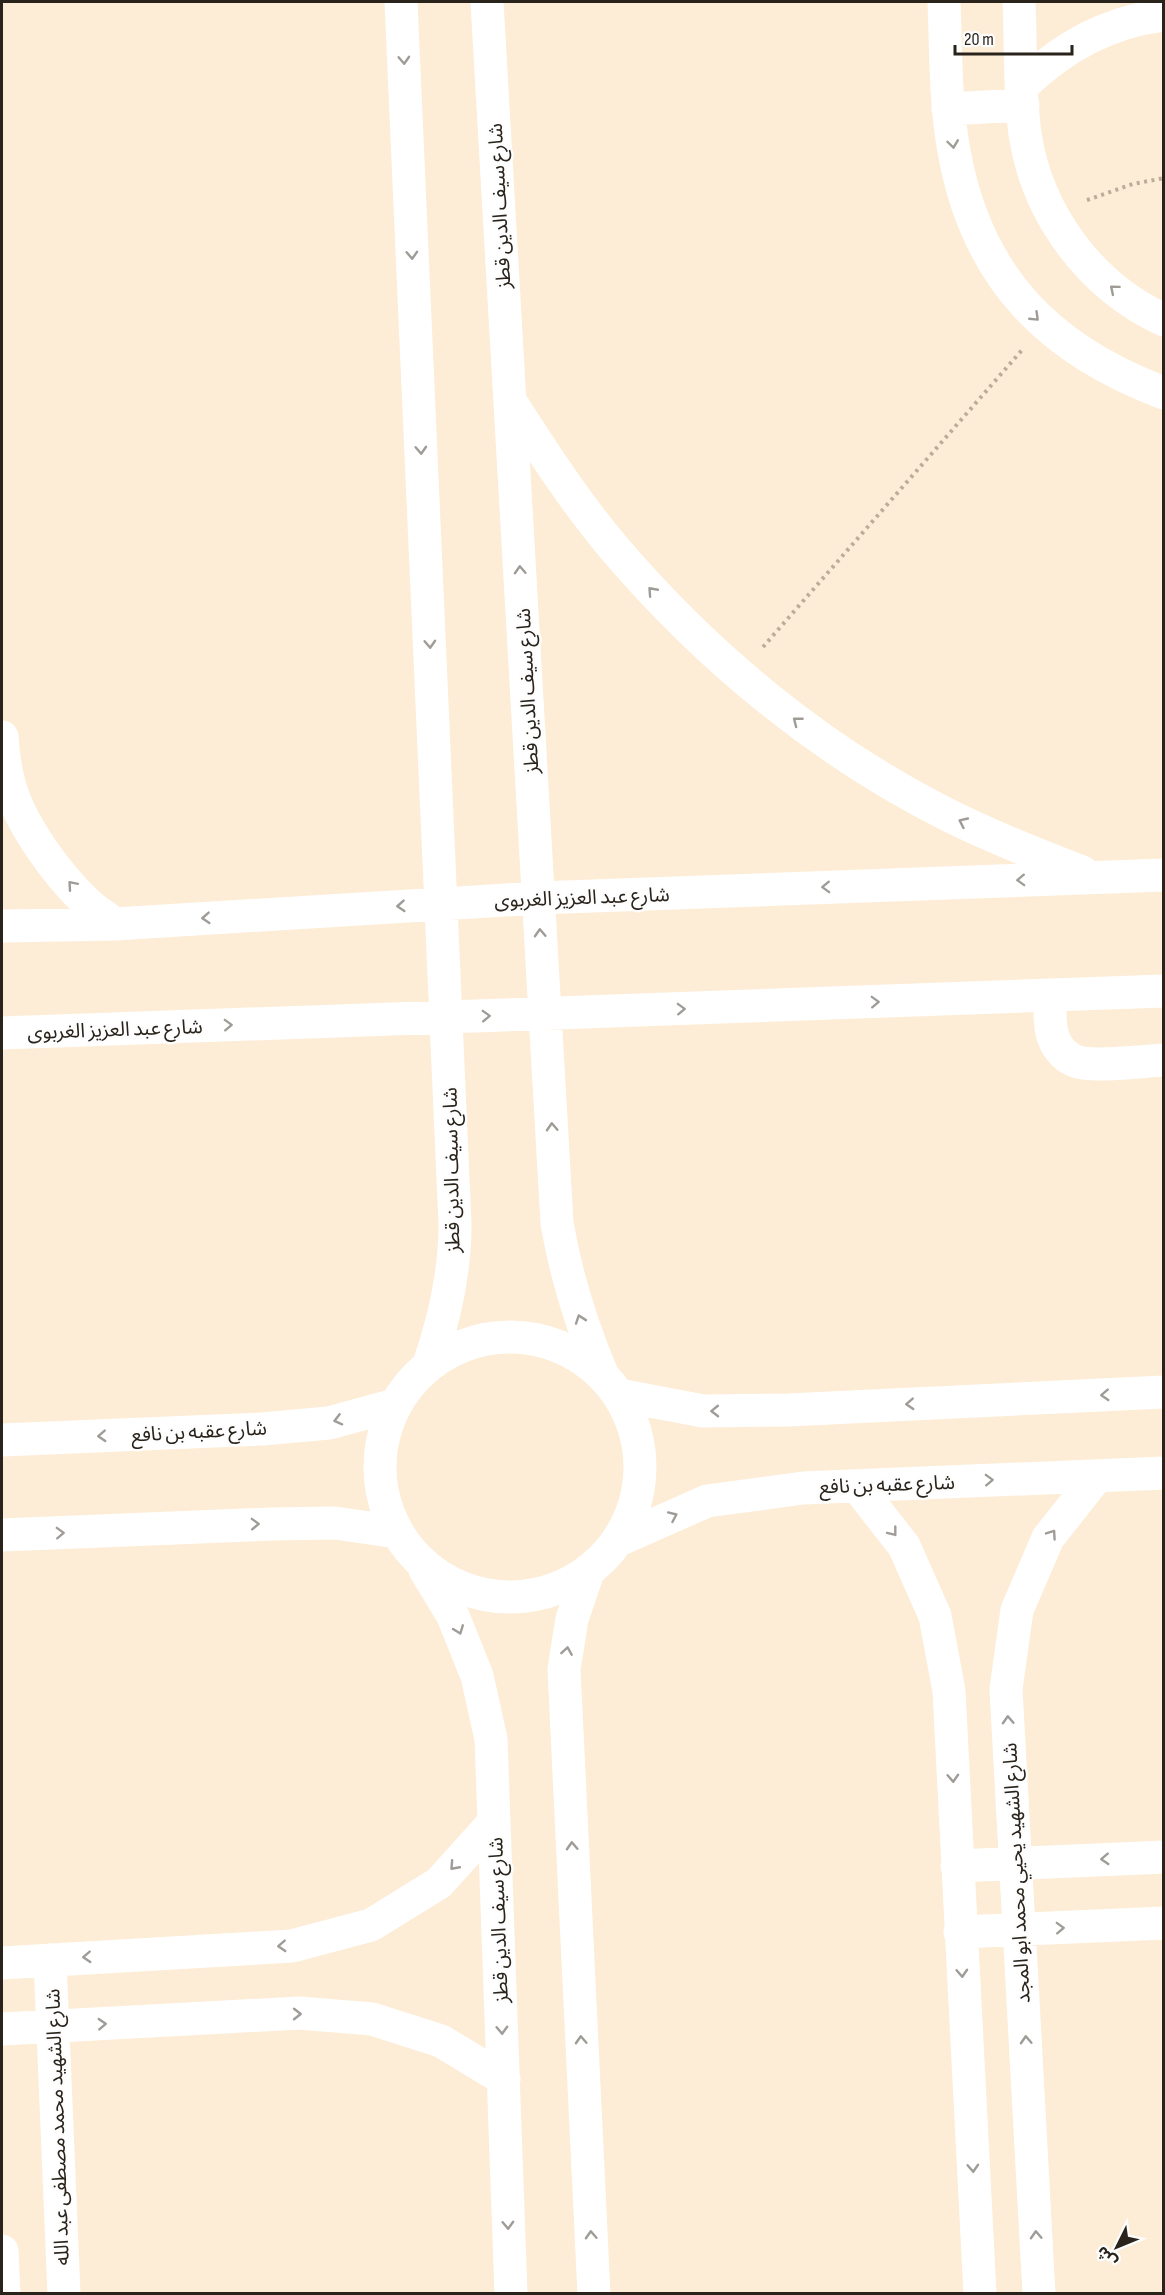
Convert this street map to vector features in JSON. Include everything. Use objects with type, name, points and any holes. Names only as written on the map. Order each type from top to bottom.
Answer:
[{"type":"street","name":"شارع سيف الدين قطز","points":[[401,2],[455,1253],[446,1310],[429,1364]]},
{"type":"street","name":"شارع سيف الدين قطز","points":[[487,2],[557,1223],[562,1254],[576,1305],[610,1384],[639,1443],[638,1493],[619,1540]]},
{"type":"street","points":[[944,2],[948,109],[954,151],[961,186],[973,221],[988,253],[1008,284],[1030,312],[1044,325],[1073,348],[1105,367],[1164,393]]},
{"type":"street","points":[[1019,2],[1022,95],[1031,163],[1041,191],[1072,247],[1095,273],[1121,295],[1164,320]]},
{"type":"street","points":[[948,109],[1022,95],[1051,60],[1091,35],[1118,24],[1164,15]]},
{"type":"street","points":[[510,402],[559,477],[613,548],[674,614],[739,675],[804,726],[882,778],[943,813],[1018,848],[1094,877]]},
{"type":"street","points":[[2,737],[9,783],[10,817],[41,847],[87,903],[115,924]]},
{"type":"street","name":"شارع عبد العزيز الغربوى","points":[[2,926],[115,924],[538,898],[1164,875]]},
{"type":"street","name":"شارع عبد العزيز الغربوى","points":[[2,1034],[1164,991]]},
{"type":"street","points":[[1050,995],[1051,1031],[1056,1044],[1075,1061],[1088,1064],[1164,1060]]},
{"type":"street","points":[[619,1540],[588,1572],[548,1593],[502,1598],[458,1587],[419,1561],[397,1532],[381,1490],[381,1447],[395,1405],[409,1383],[429,1364],[461,1345],[498,1337],[536,1339],[571,1351],[610,1384],[703,1412],[1164,1392]]},
{"type":"street","name":"شارع عقبه بن نافع","points":[[2,1440],[273,1428],[329,1423],[395,1405]]},
{"type":"street","name":"شارع عقبه بن نافع","points":[[619,1540],[707,1501],[803,1488],[1164,1473]]},
{"type":"street","name":"شارع الشهيد يحيي محمد ابو المجد","points":[[1039,2294],[1006,1689],[1017,1610],[1048,1538],[1097,1476]]},
{"type":"street","points":[[857,1486],[904,1546],[935,1616],[949,1691],[980,2294]]},
{"type":"street","points":[[2,1535],[324,1523],[397,1532]]},
{"type":"street","name":"شارع سيف الدين قطز","points":[[419,1561],[453,1616],[477,1676],[491,1739],[510,2294]]},
{"type":"street","points":[[588,1572],[572,1619],[564,1669],[594,2294]]},
{"type":"street","points":[[2,1962],[292,1946],[371,1925],[439,1883],[494,1822]]},
{"type":"street","points":[[957,1866],[1164,1857]]},
{"type":"street","points":[[960,1932],[1164,1923]]},
{"type":"street","name":"شارع الشهيد محمد مصطفى عبد الله","points":[[50,1960],[64,2294]]},
{"type":"street","points":[[2,2029],[299,2013],[372,2019],[441,2041],[504,2079]]},
{"type":"street","points":[[2,2251],[4,2294]]},
{"type":"path","points":[[1054,218],[1105,192],[1164,178]]},
{"type":"path","points":[[739,675],[1044,325]]}]
